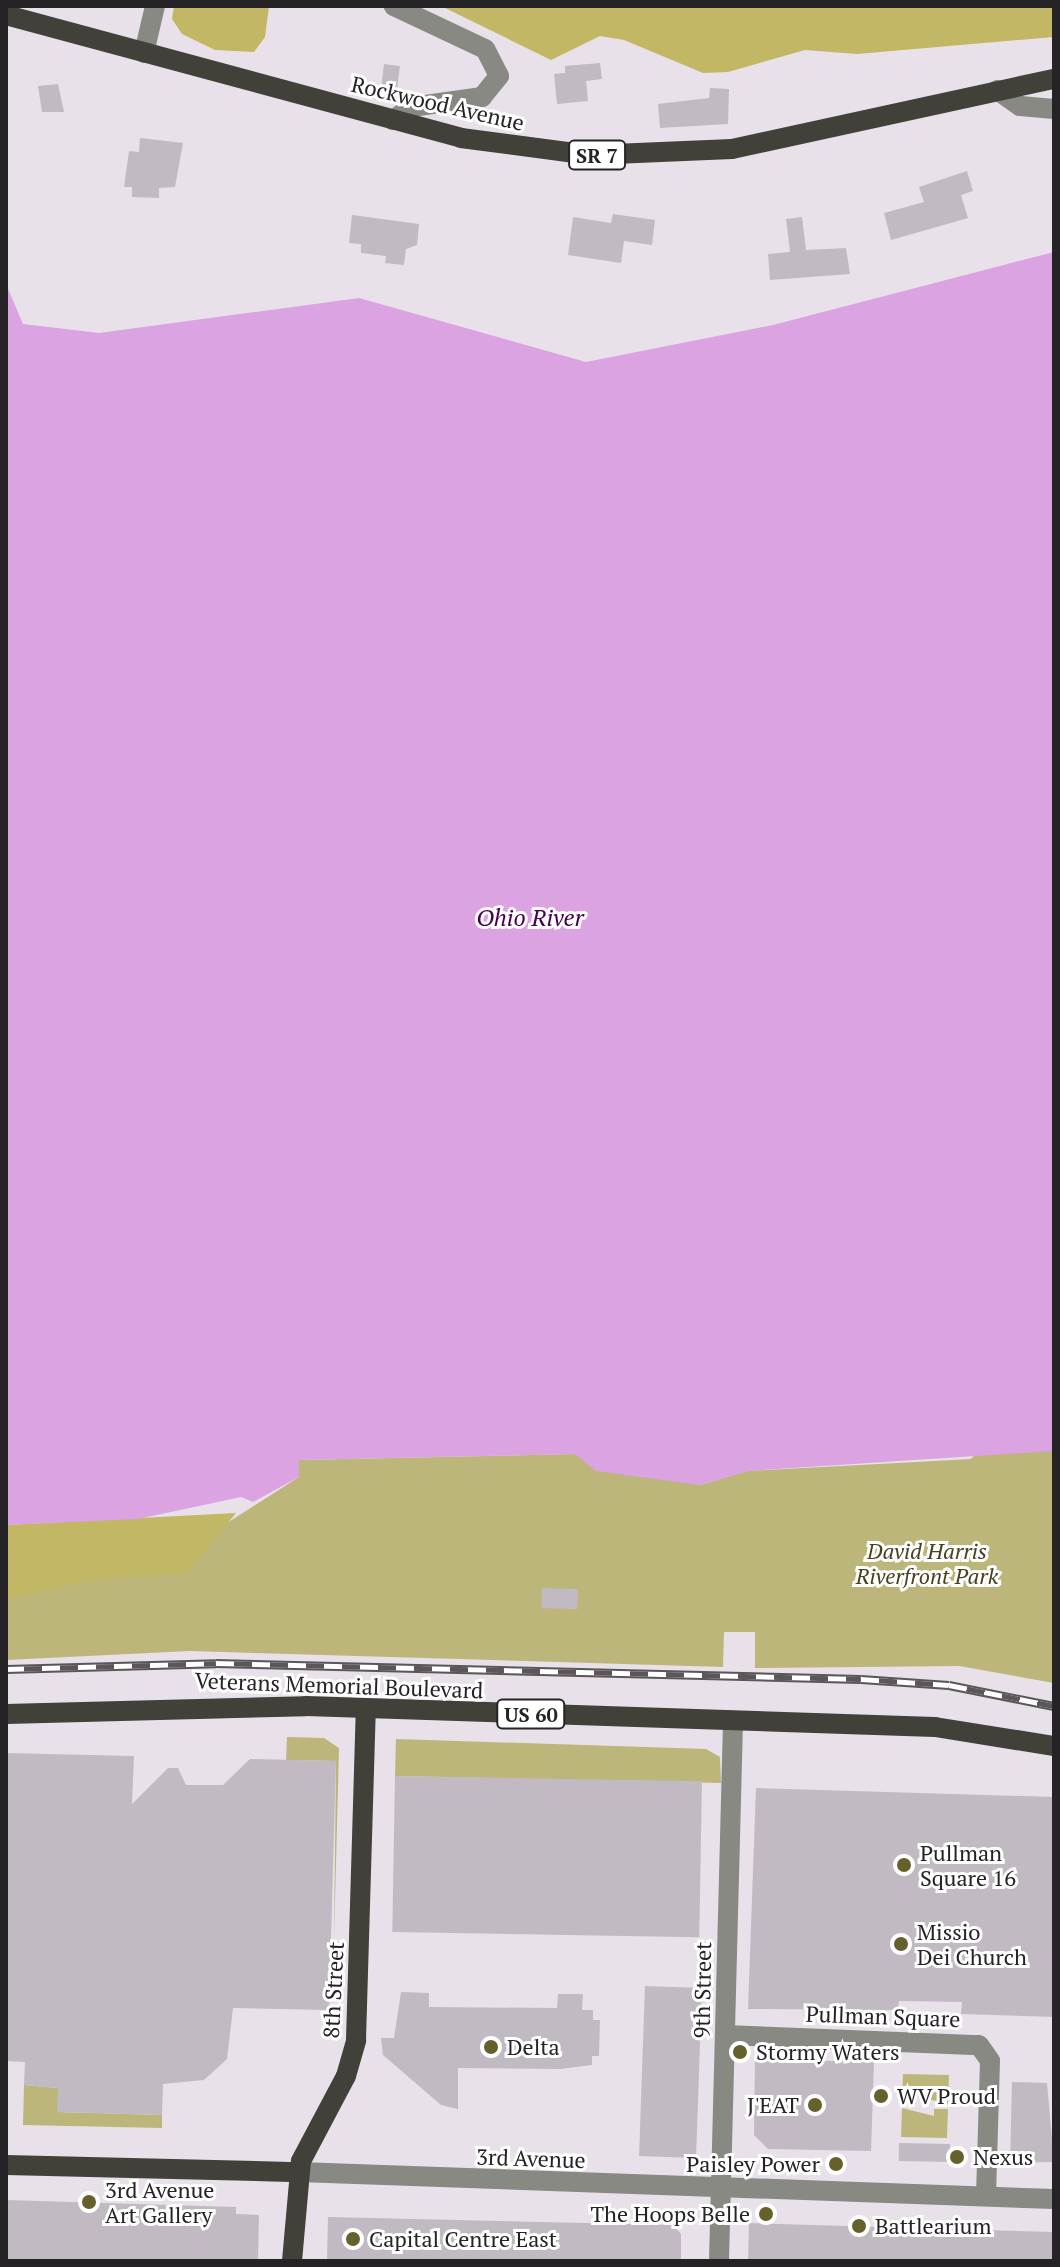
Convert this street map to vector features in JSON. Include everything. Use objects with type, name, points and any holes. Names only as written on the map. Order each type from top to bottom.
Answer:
[{"type":"main road","name":"Rockwood Avenue","points":[[6,15],[393,120],[505,146],[675,155],[788,140],[1054,79]]},
{"type":"main road","name":"Veterans Memorial Boulevard","points":[[6,1714],[218,1704],[961,1729],[1054,1746]]},
{"type":"main road","name":"8th Street","points":[[292,2261],[299,2172],[356,2040],[366,1709]]},
{"type":"main road","name":"3rd Avenue","points":[[6,2165],[299,2172]]},
{"type":"street","points":[[144,53],[155,6]]},
{"type":"street","points":[[393,120],[411,107],[482,97],[499,76],[485,49],[394,6]]},
{"type":"street","points":[[997,90],[1020,106],[1054,109]]},
{"type":"street","name":"9th Street","points":[[719,2261],[733,1721]]},
{"type":"street","name":"Pullman Square","points":[[725,2035],[979,2045],[990,2061],[986,2196]]},
{"type":"street","name":"3rd Avenue","points":[[299,2172],[1054,2199]]},
{"type":"green space","name":"David Harris Riverfront Park","points":[[978,1451],[1054,1451],[1054,1683],[959,1666],[755,1668],[755,1632],[724,1632],[723,1667],[190,1651],[6,1660],[6,1531],[227,1523],[299,1477],[299,1460],[575,1454],[700,1485],[747,1471],[971,1459]]},
{"type":"green space","points":[[287,1737],[324,1738],[339,1748],[334,1942],[336,1761],[286,1760]]},
{"type":"green space","points":[[396,1739],[706,1749],[720,1757],[721,1783],[395,1776]]},
{"type":"green space","points":[[903,2074],[949,2075],[948,2104],[916,2096],[916,2104],[902,2103]]},
{"type":"green space","points":[[24,2085],[58,2088],[58,2112],[162,2115],[162,2128],[23,2125]]},
{"type":"green space","points":[[902,2108],[934,2116],[934,2109],[948,2109],[947,2138],[901,2137]]},
{"type":"shaded area","points":[[174,6],[269,6],[265,37],[254,52],[215,50],[182,34],[172,19]]},
{"type":"shaded area","points":[[441,6],[1054,6],[1054,37],[857,54],[805,50],[728,72],[703,73],[624,40],[600,36],[551,60]]},
{"type":"shaded area","points":[[236,1513],[187,1573],[86,1581],[6,1599],[6,1525]]},
{"type":"water","name":"Ohio River","points":[[1054,252],[1054,1451],[748,1471],[700,1485],[596,1471],[575,1454],[299,1460],[299,1477],[253,1502],[241,1497],[138,1519],[6,1525],[6,284],[23,324],[99,333],[359,298],[586,362],[773,325]]},
{"type":"building","points":[[600,63],[602,79],[586,81],[588,101],[557,104],[554,74],[565,73],[565,66]]},
{"type":"building","points":[[384,64],[400,66],[397,91],[381,89]]},
{"type":"building","points":[[58,84],[64,112],[42,112],[38,86]]},
{"type":"building","points":[[710,88],[729,89],[728,124],[660,128],[658,104],[709,98]]},
{"type":"building","points":[[140,138],[183,143],[175,187],[159,188],[159,198],[132,197],[132,187],[124,187],[129,151],[139,152]]},
{"type":"building","points":[[967,171],[973,191],[961,195],[968,218],[891,240],[884,213],[924,202],[919,187]]},
{"type":"building","points":[[613,214],[655,220],[652,245],[624,241],[621,263],[568,255],[573,217],[611,223]]},
{"type":"building","points":[[352,215],[419,224],[417,245],[406,249],[404,265],[385,263],[386,256],[361,253],[361,244],[349,243]]},
{"type":"building","points":[[802,217],[806,250],[846,248],[850,274],[770,280],[768,254],[790,252],[786,219]]},
{"type":"building","points":[[542,1588],[578,1589],[577,1609],[541,1608]]},
{"type":"building","points":[[6,1753],[134,1756],[132,1804],[168,1768],[178,1768],[186,1785],[223,1785],[250,1759],[336,1761],[329,2010],[233,2008],[227,2059],[204,2080],[163,2084],[162,2115],[57,2112],[58,2088],[24,2085],[25,2062],[6,2061]]},
{"type":"building","points":[[395,1776],[702,1781],[699,1937],[392,1932]]},
{"type":"building","name":"Pullman Square 16","points":[[756,1788],[1054,1797],[1054,2017],[961,2014],[962,2002],[899,2001],[898,2010],[748,2009]]},
{"type":"building","points":[[645,1986],[702,1988],[696,2158],[639,2156]]},
{"type":"building","name":"Delta","points":[[401,1992],[429,1993],[429,2007],[557,2008],[558,1994],[583,1994],[582,2010],[593,2010],[593,2020],[600,2020],[599,2056],[592,2056],[592,2065],[560,2069],[458,2068],[458,2109],[441,2105],[383,2055],[381,2038],[394,2038]]},
{"type":"building","name":"J'EAT","points":[[755,2059],[874,2062],[871,2151],[768,2149],[754,2135]]},
{"type":"building","points":[[1012,2082],[1047,2083],[1054,2162],[1010,2163]]},
{"type":"building","points":[[899,2143],[950,2144],[950,2162],[899,2161]]},
{"type":"building","points":[[6,2200],[236,2207],[236,2214],[259,2215],[258,2261],[6,2261]]},
{"type":"building","points":[[328,2217],[673,2225],[681,2234],[681,2261],[327,2261]]},
{"type":"building","points":[[749,2223],[1054,2232],[1054,2261],[748,2261]]},
{"type":"railway","points":[[6,1669],[216,1663],[861,1679],[949,1685],[1054,1706]]},
{"type":"place","name":"Pullman Square 16","points":[[904,1865]]},
{"type":"place","name":"Missio Dei Church","points":[[901,1944]]},
{"type":"place","name":"Delta","points":[[491,2047]]},
{"type":"place","name":"Stormy Waters","points":[[740,2052]]},
{"type":"place","name":"WV Proud","points":[[881,2096]]},
{"type":"place","name":"J'EAT","points":[[815,2105]]},
{"type":"place","name":"Nexus","points":[[957,2157]]},
{"type":"place","name":"Paisley Power","points":[[836,2164]]},
{"type":"place","name":"3rd Avenue Art Gallery","points":[[89,2202]]},
{"type":"place","name":"The Hoops Belle","points":[[766,2214]]},
{"type":"place","name":"Battlearium","points":[[859,2226]]},
{"type":"place","name":"Capital Centre East","points":[[353,2239]]}]
